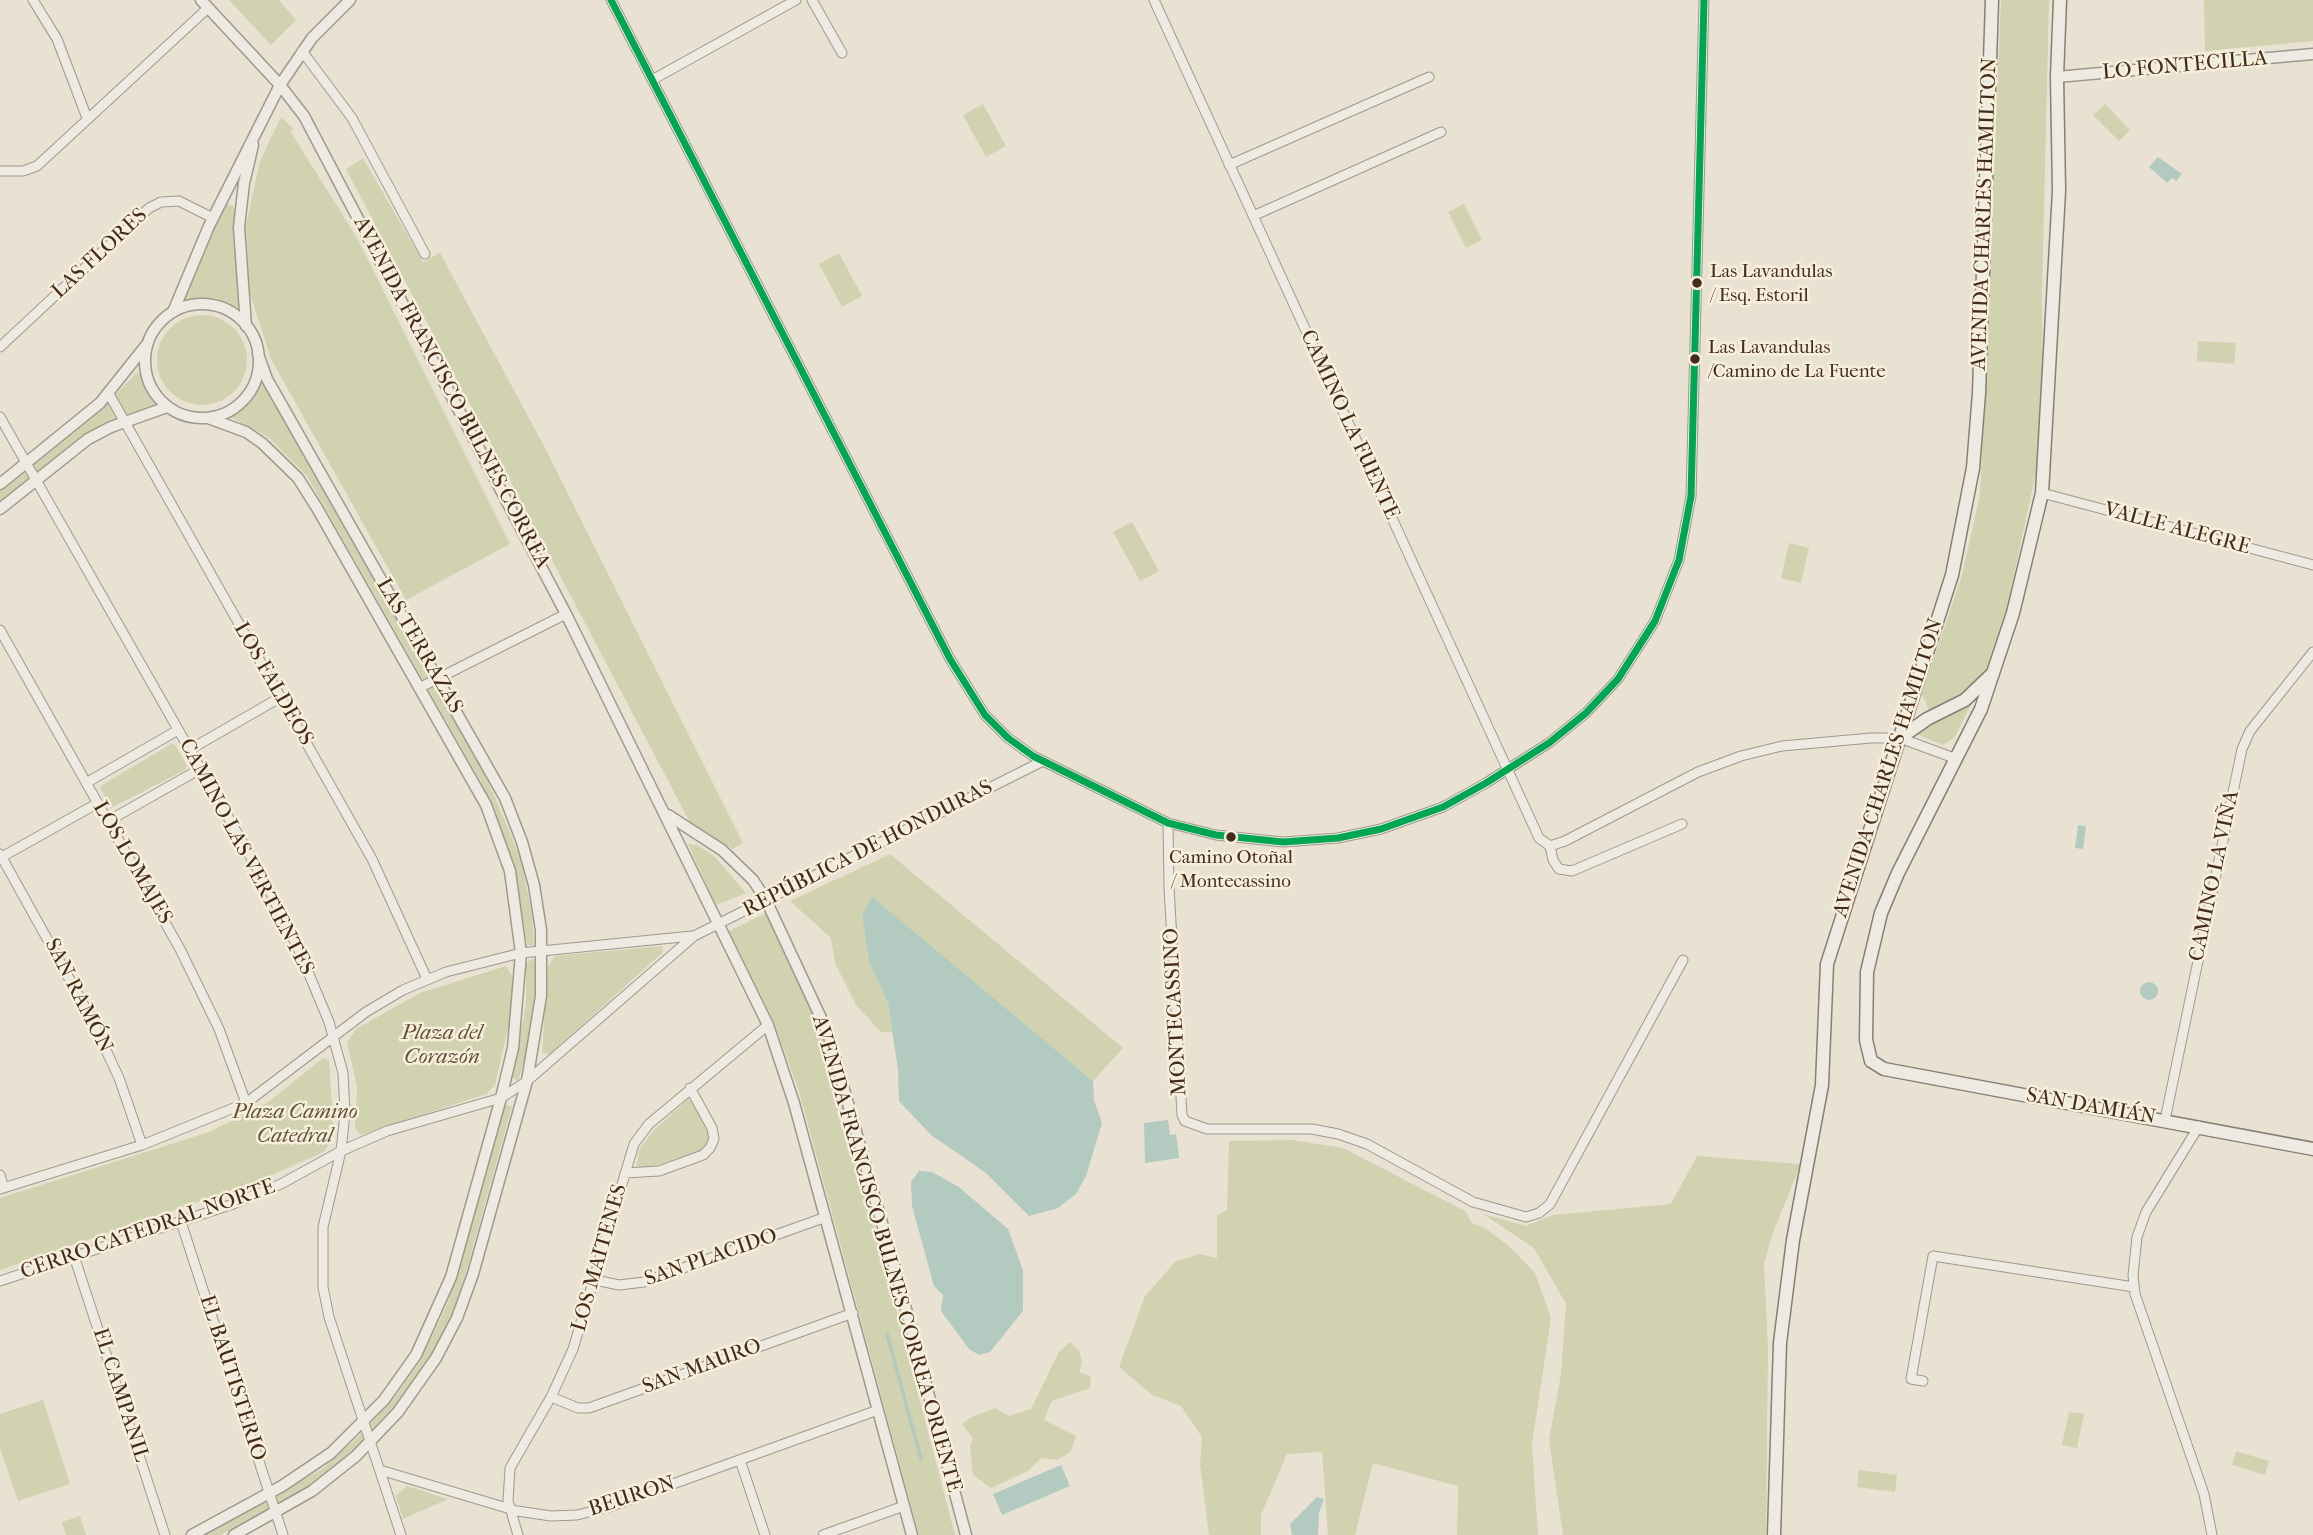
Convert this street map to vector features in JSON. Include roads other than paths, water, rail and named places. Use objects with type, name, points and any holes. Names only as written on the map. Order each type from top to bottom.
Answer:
[{"type":"main road","name":"AVENIDA CHARLES HAMILTON","points":[[1774,1535],[1780,1343],[1793,1240],[1822,1085],[1827,964],[1952,575],[1973,468],[1980,380],[1992,0]]},
{"type":"main road","name":"AVENIDA CHARLES HAMILTON","points":[[1871,1062],[1866,1040],[1865,992],[1874,934],[1888,892],[1981,709],[2013,613],[2042,492],[2059,191],[2057,77],[2060,0]]},
{"type":"main road","points":[[1900,738],[1927,719],[1965,700],[1997,666]]},
{"type":"main road","points":[[1917,688],[1918,704],[1927,719]]},
{"type":"main road","name":"SAN DAMIÁN","points":[[1871,1062],[1884,1069],[2313,1149]]},
{"type":"street","points":[[33,0],[61,47],[80,105],[88,118]]},
{"type":"street","points":[[173,313],[213,218],[280,85],[302,51],[351,0]]},
{"type":"street","points":[[611,0],[967,689],[996,727],[1043,761],[1168,823],[1216,835],[1255,840],[1338,838],[1381,829],[1423,816],[1465,796],[1568,729],[1618,679],[1655,621],[1679,560],[1692,496],[1704,0]]},
{"type":"street","points":[[652,80],[796,0]]},
{"type":"street","points":[[812,0],[842,53]]},
{"type":"street","name":"CAMINO LA FUENTE","points":[[1154,0],[1533,828],[1539,838],[1550,846],[1553,860],[1559,869],[1572,871],[1682,824]]},
{"type":"street","points":[[0,171],[33,168],[204,4]]},
{"type":"street","name":"AVENIDA FRANCISCO BULNES CORREA","points":[[204,4],[280,85],[303,116],[330,163],[566,614],[717,925]]},
{"type":"street","points":[[302,51],[352,118],[425,254]]},
{"type":"street","name":"LO FONTECILLA","points":[[2057,77],[2313,54]]},
{"type":"street","points":[[1229,164],[1429,77]]},
{"type":"street","points":[[151,340],[145,371],[153,392],[167,407],[191,418],[208,418],[227,412],[247,395],[255,379],[258,354],[246,326],[239,227],[248,161],[262,119]]},
{"type":"street","points":[[1253,216],[1441,132]]},
{"type":"street","name":"LAS FLORES","points":[[0,347],[149,208],[161,202],[179,201],[213,218]]},
{"type":"street","points":[[0,484],[109,394],[164,320],[173,313],[194,304],[216,305],[230,311],[246,326]]},
{"type":"street","name":"LAS TERRAZAS","points":[[258,354],[267,379],[494,777],[522,842],[538,908],[541,952]]},
{"type":"street","name":"LOS FALDEOS","points":[[109,394],[372,859],[426,979]]},
{"type":"street","points":[[0,509],[88,439],[124,422],[167,407]]},
{"type":"street","name":"CAMINO LAS VERTIENTES","points":[[0,417],[281,914],[334,1034],[345,1093],[341,1151],[323,1227],[321,1273],[329,1317],[401,1535]]},
{"type":"street","name":"LAS TERRAZAS","points":[[208,418],[246,432],[284,462],[298,478],[337,543],[476,785],[503,848],[515,894],[520,953]]},
{"type":"street","name":"VALLE ALEGRE","points":[[2042,492],[2313,565]]},
{"type":"street","points":[[337,543],[354,533]]},
{"type":"street","points":[[419,688],[566,614]]},
{"type":"street","name":"LOS LOMAJES","points":[[0,631],[194,976],[219,1029],[246,1103]]},
{"type":"street","name":"CAMINO LA VIÑA","points":[[2165,1121],[2242,750],[2250,731],[2313,652]]},
{"type":"street","points":[[189,750],[281,697]]},
{"type":"street","points":[[86,783],[178,730]]},
{"type":"street","points":[[1550,846],[1698,772],[1741,756],[1804,743],[1900,738],[1954,758]]},
{"type":"street","name":"REPÚBLICA DE HONDURAS","points":[[527,1082],[694,936],[1043,761]]},
{"type":"street","points":[[108,821],[200,769]]},
{"type":"street","points":[[1,856],[98,803]]},
{"type":"street","name":"AVENIDA FRANCISCO BULNES CORREA","points":[[663,811],[733,859],[766,900]]},
{"type":"street","name":"MONTECASSINO","points":[[1168,823],[1182,1115],[1185,1121],[1207,1129],[1312,1129],[1338,1134],[1367,1144],[1473,1202],[1513,1213],[1533,1216],[1550,1204],[1683,960]]},
{"type":"street","points":[[503,848],[522,842]]},
{"type":"street","name":"SAN RAMÓN","points":[[1,856],[91,1018],[118,1078],[142,1145]]},
{"type":"street","name":"AVENIDA FRANCISCO BULNES CORREA ORIENTE","points":[[766,900],[828,1032],[966,1535]]},
{"type":"street","points":[[717,925],[778,1049],[853,1313],[912,1535]]},
{"type":"street","name":"REPÚBLICA DE HONDURAS","points":[[2,1189],[142,1145],[246,1103],[334,1034],[384,1001],[426,979],[471,964],[520,953],[694,936]]},
{"type":"street","points":[[234,1535],[326,1481],[371,1442],[412,1395],[436,1358],[461,1306],[477,1259],[527,1082],[537,1028],[541,952]]},
{"type":"street","points":[[192,1535],[270,1493],[325,1457],[364,1422],[396,1384],[423,1342],[446,1292],[458,1254],[513,1048],[520,953]]},
{"type":"street","name":"LOS MAITENES","points":[[518,1535],[510,1509],[507,1485],[510,1468],[551,1397],[573,1349],[625,1173],[639,1136],[690,1088],[768,1025]]},
{"type":"street","name":"CERRO CATEDRAL NORTE","points":[[0,1281],[260,1194],[341,1151],[409,1124],[500,1098],[527,1082]]},
{"type":"street","points":[[625,1173],[659,1171],[703,1155],[710,1149],[714,1139],[712,1128],[690,1088]]},
{"type":"street","points":[[2199,1126],[2141,1225],[2134,1250],[2134,1287],[2204,1494],[2211,1535]]},
{"type":"street","points":[[0,1175],[2,1189]]},
{"type":"street","name":"SAN PLACIDO","points":[[595,1280],[619,1285],[644,1282],[826,1217]]},
{"type":"street","name":"EL BAUTISTERIO","points":[[181,1222],[283,1535]]},
{"type":"street","points":[[458,1254],[477,1259]]},
{"type":"street","name":"EL CAMPANIL","points":[[74,1256],[165,1535]]},
{"type":"street","points":[[1923,1381],[1911,1379],[1933,1256],[2134,1287]]},
{"type":"street","name":"SAN MAURO","points":[[551,1397],[578,1408],[589,1408],[853,1313]]},
{"type":"street","name":"BEURON","points":[[380,1470],[510,1509],[551,1516],[590,1513],[878,1410]]},
{"type":"street","points":[[740,1460],[765,1535]]},
{"type":"street","points":[[823,1535],[904,1506]]},
{"type":"waterway","points":[[887,1334],[921,1459]]},
{"type":"place","name":"Las Lavandulas / Esq. Estoril","points":[[1697,283]]},
{"type":"place","name":"Las Lavandulas /Camino de La Fuente","points":[[1695,359]]},
{"type":"place","name":"Camino Otoñal / Montecassino","points":[[1231,837]]},
{"type":"park label","name":"Plaza del Corazón","points":[[442,1046]]},
{"type":"park label","name":"Plaza Camino Catedral","points":[[295,1125]]}]
